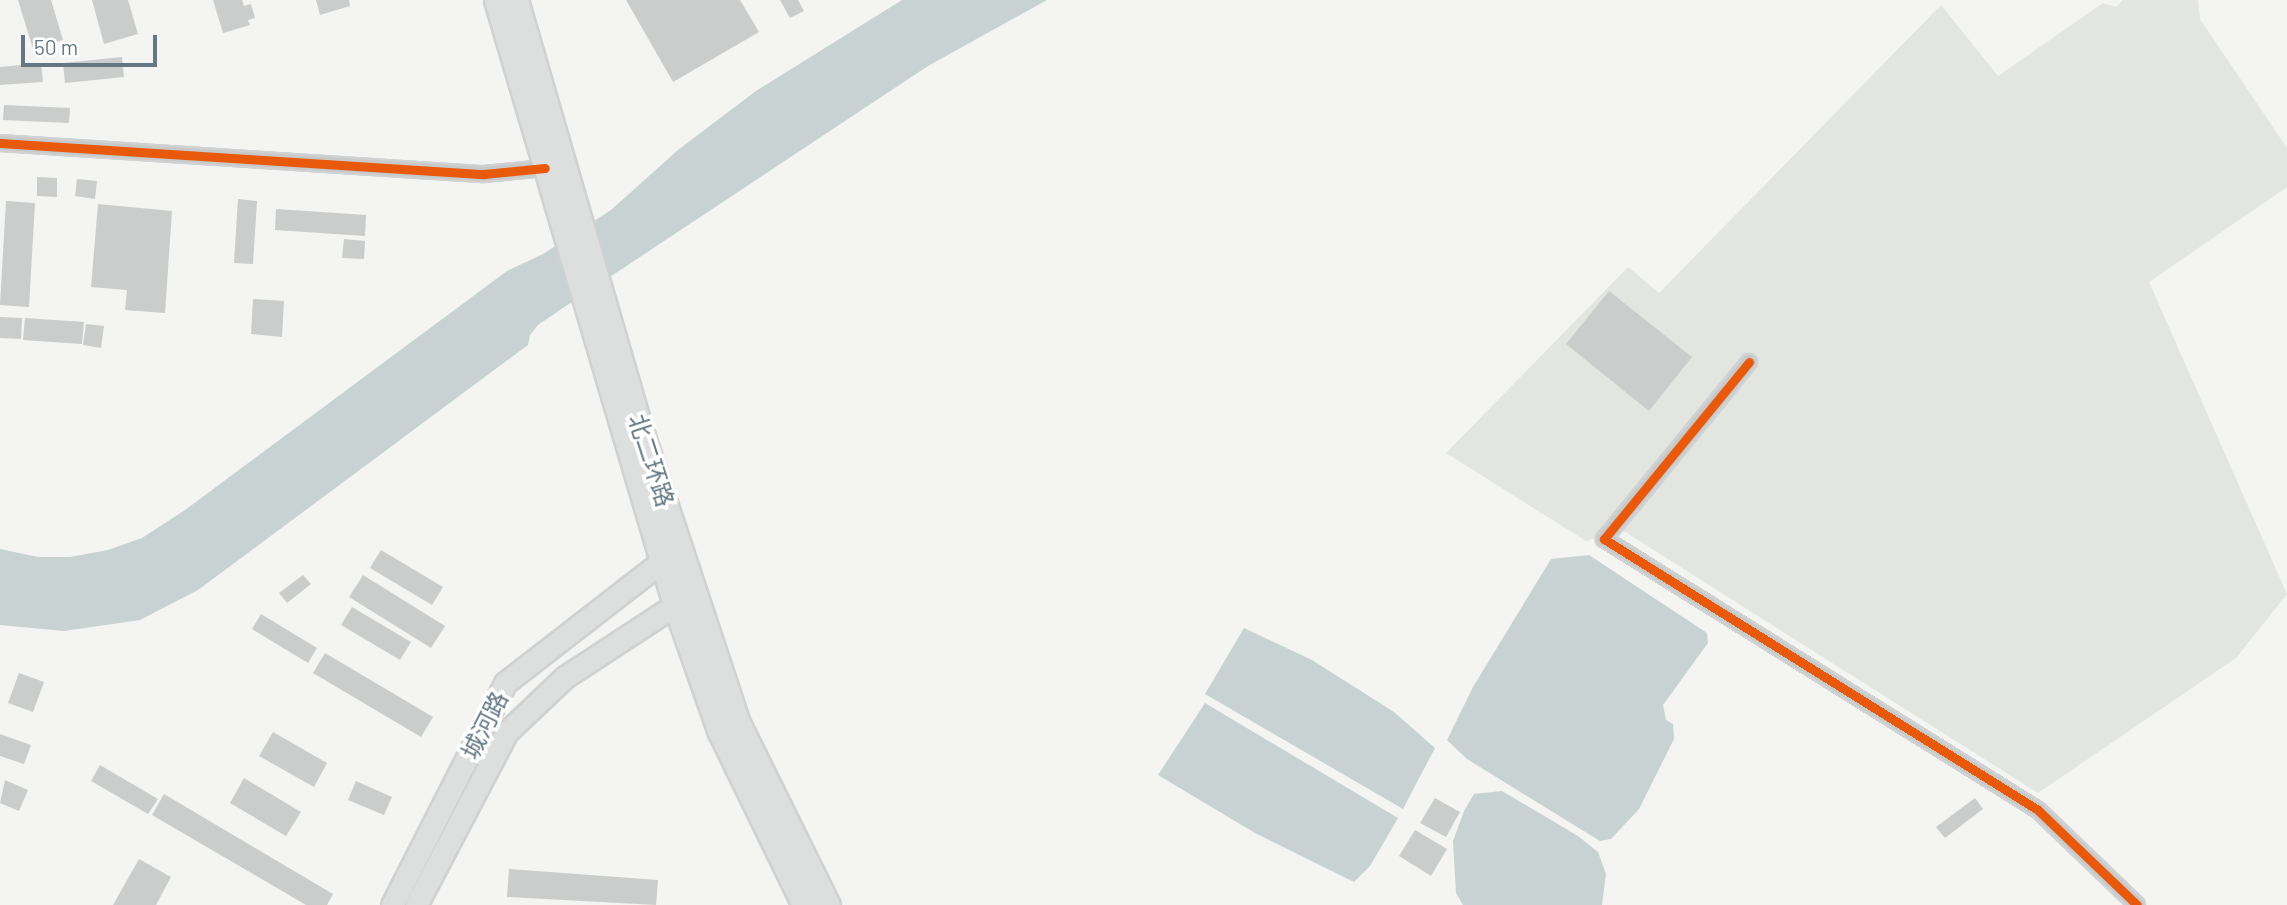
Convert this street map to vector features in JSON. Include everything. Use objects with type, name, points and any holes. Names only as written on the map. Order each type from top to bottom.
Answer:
[{"type":"main road","name":"北二环路","points":[[496,0],[545,168],[564,196]]},
{"type":"main road","name":"北二环路","points":[[516,0],[564,196],[675,605],[719,730],[804,905]]},
{"type":"main road","name":"北二环路","points":[[597,312],[643,436],[737,721],[828,905]]},
{"type":"main road","name":"城河路","points":[[392,905],[505,683],[662,562]]},
{"type":"main road","name":"城河路","points":[[416,905],[507,732],[565,677],[675,605]]},
{"type":"street","points":[[0,143],[484,174],[545,168]]},
{"type":"street","points":[[1749,362],[1604,539],[2038,810],[2137,905]]},
{"type":"shaded area","points":[[902,0],[1047,0],[928,66],[538,325],[530,335],[528,345],[198,590],[140,620],[64,631],[0,625],[0,549],[38,557],[70,557],[108,550],[142,538],[185,510],[507,271],[543,254],[611,210],[678,150],[756,91]]},
{"type":"shaded area","points":[[2123,0],[2198,0],[2200,19],[2287,148],[2287,187],[2149,282],[2287,594],[2236,658],[2038,793],[1622,530],[1586,541],[1446,453],[1628,267],[1659,293],[1941,5],[1998,76],[2103,3],[2116,7]]},
{"type":"shaded area","points":[[1589,555],[1707,633],[1708,643],[1663,705],[1666,720],[1673,724],[1674,739],[1639,809],[1611,839],[1600,841],[1467,759],[1447,740],[1473,687],[1551,559]]},
{"type":"shaded area","points":[[1244,628],[1312,660],[1394,712],[1435,748],[1403,809],[1205,694]]},
{"type":"shaded area","points":[[1205,703],[1398,818],[1370,866],[1354,882],[1255,833],[1158,775]]},
{"type":"shaded area","points":[[1502,791],[1578,836],[1598,852],[1606,874],[1602,905],[1463,905],[1456,893],[1453,841],[1464,811],[1474,794]]},
{"type":"building","points":[[18,0],[51,0],[63,40],[33,49]]},
{"type":"building","points":[[92,0],[128,0],[138,34],[104,44]]},
{"type":"building","points":[[213,0],[242,0],[244,6],[251,4],[255,18],[248,20],[250,25],[223,33]]},
{"type":"building","points":[[316,0],[349,0],[350,6],[320,15]]},
{"type":"building","points":[[626,0],[740,0],[759,32],[673,82]]},
{"type":"building","points":[[780,0],[798,0],[804,11],[790,18]]},
{"type":"building","points":[[122,57],[124,77],[65,83],[63,63]]},
{"type":"building","points":[[41,63],[43,82],[0,85],[0,67]]},
{"type":"building","points":[[4,105],[70,108],[69,123],[3,120]]},
{"type":"building","points":[[37,177],[57,178],[57,197],[37,196]]},
{"type":"building","points":[[77,179],[97,181],[95,199],[75,196]]},
{"type":"building","points":[[238,199],[257,201],[253,264],[234,263]]},
{"type":"building","points":[[6,201],[35,203],[29,307],[0,305]]},
{"type":"building","points":[[98,204],[172,211],[165,313],[125,310],[127,290],[91,287]]},
{"type":"building","points":[[276,209],[366,215],[365,236],[275,230]]},
{"type":"building","points":[[344,239],[365,241],[364,259],[342,258]]},
{"type":"building","points":[[1609,291],[1692,357],[1649,411],[1566,344]]},
{"type":"building","points":[[253,299],[284,301],[282,337],[251,334]]},
{"type":"building","points":[[0,317],[22,318],[21,339],[0,338]]},
{"type":"building","points":[[25,318],[84,322],[82,344],[23,340]]},
{"type":"building","points":[[86,324],[104,326],[101,348],[83,345]]},
{"type":"building","points":[[381,550],[443,587],[432,605],[370,568]]},
{"type":"building","points":[[303,575],[311,584],[287,603],[279,593]]},
{"type":"building","points":[[363,575],[445,626],[431,648],[349,597]]},
{"type":"building","points":[[352,607],[411,642],[400,660],[341,625]]},
{"type":"building","points":[[261,614],[317,648],[308,663],[252,629]]},
{"type":"building","points":[[325,653],[433,717],[421,737],[313,673]]},
{"type":"building","points":[[19,673],[44,682],[33,712],[8,703]]},
{"type":"building","points":[[273,732],[327,763],[314,787],[259,756]]},
{"type":"building","points":[[0,734],[31,745],[24,764],[0,756]]},
{"type":"building","points":[[100,765],[158,799],[148,814],[91,781]]},
{"type":"building","points":[[244,778],[301,812],[286,836],[230,803]]},
{"type":"building","points":[[5,780],[28,790],[19,811],[0,803]]},
{"type":"building","points":[[356,781],[392,797],[384,815],[348,800]]},
{"type":"building","points":[[164,794],[333,894],[327,905],[306,905],[152,815]]},
{"type":"building","points":[[1435,798],[1460,812],[1446,837],[1420,823]]},
{"type":"building","points":[[1975,798],[1983,809],[1945,838],[1936,827]]},
{"type":"building","points":[[1415,830],[1447,849],[1431,876],[1399,856]]},
{"type":"building","points":[[139,859],[171,877],[156,905],[113,905]]},
{"type":"building","points":[[509,869],[658,880],[656,905],[507,897]]},
{"type":"cycle path","points":[[0,143],[484,174],[545,168]]},
{"type":"cycle path","points":[[1749,362],[1604,539],[2038,810],[2137,905]]}]
